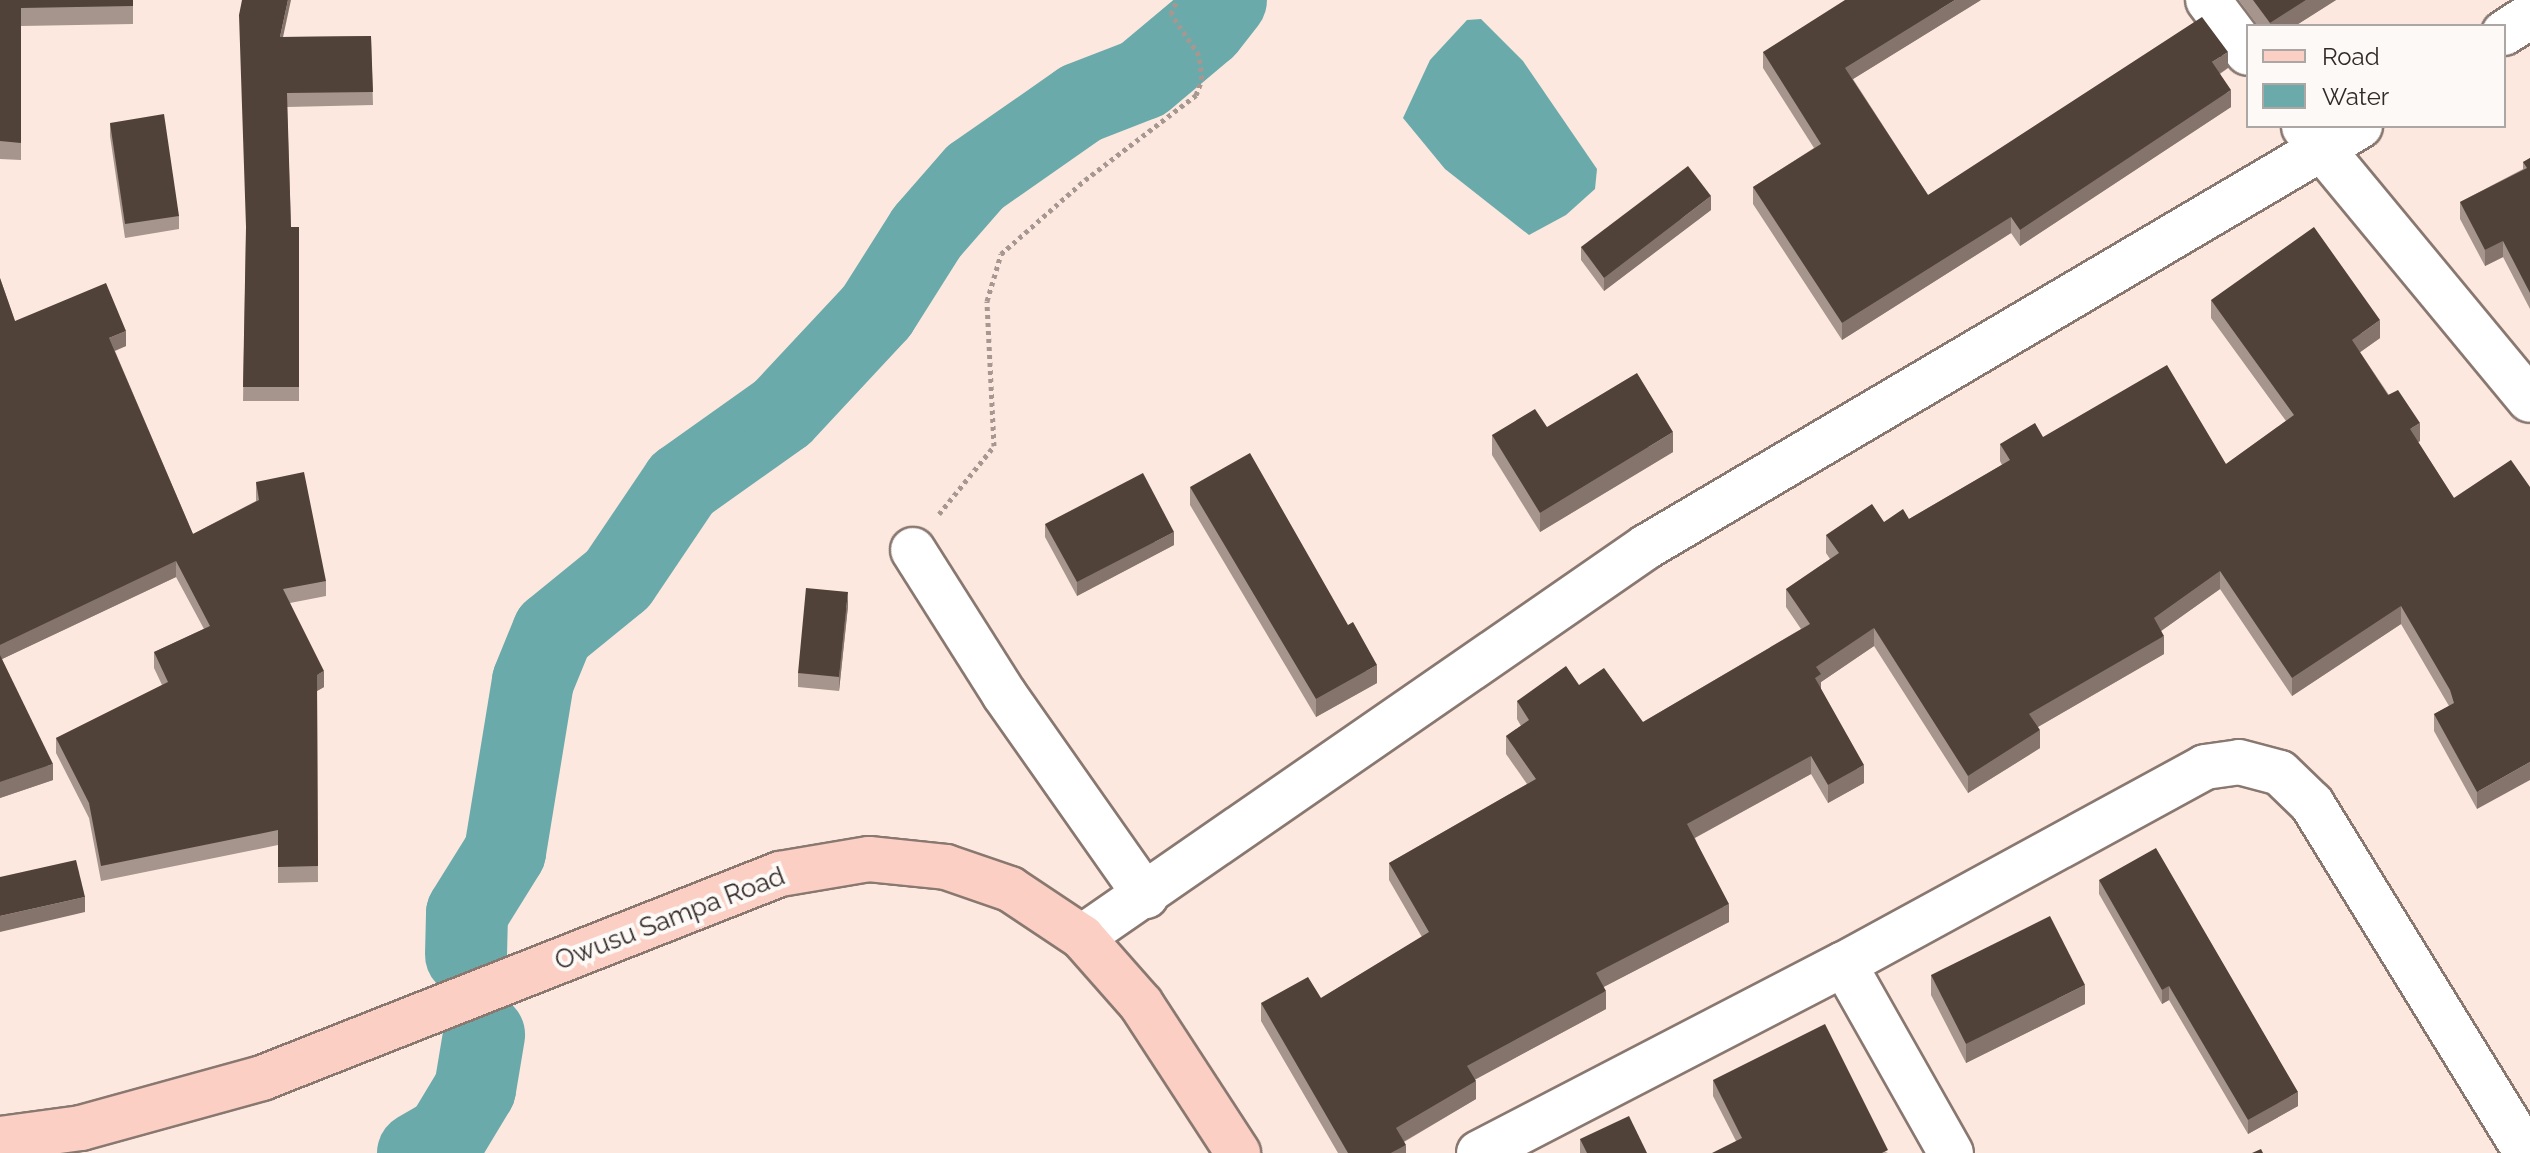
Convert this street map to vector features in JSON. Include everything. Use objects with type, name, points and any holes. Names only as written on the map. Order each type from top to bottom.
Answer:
[{"type":"main road","name":"Owusu Sampa Road","points":[[0,1139],[81,1128],[262,1078],[780,874],[869,859],[946,867],[1010,889],[1082,937],[1141,1004],[1238,1153]]},
{"type":"street","points":[[2208,0],[2246,50]]},
{"type":"street","points":[[2506,32],[2530,16]]},
{"type":"street","points":[[1082,937],[1146,896],[1646,547],[2313,138],[2352,128]]},
{"type":"street","points":[[2313,138],[2530,400]]},
{"type":"street","points":[[913,550],[1004,694],[1146,896]]},
{"type":"street","points":[[1479,1153],[1844,964],[2205,767],[2239,762],[2280,773],[2312,804],[2527,1153]]},
{"type":"street","points":[[1844,964],[1951,1153]]},
{"type":"path","points":[[913,550],[994,446],[987,301],[1001,254],[1085,180],[1196,95],[1202,79],[1199,55],[1171,14],[1177,0]]},
{"type":"water","points":[[1481,19],[1523,61],[1597,169],[1595,189],[1566,215],[1529,235],[1445,169],[1403,118],[1430,60],[1467,20]]},
{"type":"building","points":[[0,0],[133,0],[133,6],[21,8],[21,143],[0,141]]},
{"type":"building","points":[[242,0],[288,0],[280,37],[371,36],[373,92],[287,93],[291,227],[299,227],[299,387],[243,387],[246,227],[239,15]]},
{"type":"building","points":[[1845,0],[1955,0],[1845,68],[1928,195],[2202,17],[2228,52],[2212,62],[2231,90],[2020,230],[2011,217],[1842,323],[1753,187],[1821,144],[1763,52]]},
{"type":"building","points":[[2253,0],[2306,0],[2270,23]]},
{"type":"building","points":[[164,114],[179,216],[125,224],[110,123]]},
{"type":"building","points":[[2530,158],[2530,293],[2503,241],[2485,250],[2460,202],[2527,168],[2523,162]]},
{"type":"building","points":[[1688,166],[1711,196],[1604,278],[1581,247]]},
{"type":"building","points":[[2314,227],[2380,320],[2352,340],[2388,395],[2398,390],[2420,423],[2410,429],[2454,498],[2511,460],[2530,487],[2530,762],[2477,792],[2434,714],[2454,703],[2450,690],[2401,606],[2292,678],[2220,571],[2154,618],[2164,636],[2029,714],[2040,730],[1968,776],[1874,628],[1816,667],[1821,674],[1815,678],[1864,765],[1828,785],[1811,756],[1687,824],[1729,904],[1596,973],[1606,991],[1467,1066],[1476,1081],[1396,1128],[1406,1145],[1391,1153],[1348,1153],[1261,1003],[1308,977],[1321,998],[1429,932],[1389,863],[1536,779],[1506,736],[1529,720],[1517,701],[1566,666],[1579,685],[1604,668],[1643,722],[1810,624],[1786,589],[1839,553],[1826,535],[1872,504],[1884,522],[1903,509],[1909,519],[2010,460],[2000,444],[2035,423],[2043,437],[2167,365],[2226,464],[2294,415],[2211,300]]},
{"type":"building","points":[[0,278],[15,321],[106,283],[126,331],[109,338],[193,534],[259,500],[256,482],[304,472],[326,581],[283,589],[324,671],[317,675],[318,866],[278,867],[278,830],[101,866],[89,803],[56,738],[168,682],[154,652],[210,626],[176,561],[0,645]]},
{"type":"building","points":[[1637,373],[1673,432],[1540,513],[1492,435],[1535,409],[1547,427]]},
{"type":"building","points":[[1250,453],[1348,625],[1353,622],[1377,665],[1316,699],[1190,487]]},
{"type":"building","points":[[1143,473],[1174,532],[1077,582],[1045,524]]},
{"type":"building","points":[[806,588],[848,592],[839,677],[798,673]]},
{"type":"building","points":[[0,655],[53,764],[0,782]]},
{"type":"building","points":[[2156,848],[2298,1092],[2248,1120],[2169,986],[2162,990],[2099,880]]},
{"type":"building","points":[[76,860],[85,897],[0,916],[0,877]]},
{"type":"building","points":[[2050,916],[2085,985],[1966,1044],[1931,975]]},
{"type":"building","points":[[1825,1024],[1888,1150],[1882,1153],[1712,1153],[1742,1138],[1713,1080]]},
{"type":"building","points":[[1629,1116],[1647,1153],[1587,1153],[1580,1139]]},
{"type":"waterway","points":[[466,955],[467,913],[505,852],[533,681],[553,632],[618,579],[682,484],[782,413],[877,311],[927,232],[975,177],[1081,103],[1143,79],[1205,27],[1226,0]]},
{"type":"waterway","points":[[418,1153],[446,1137],[475,1089],[484,1035]]}]
